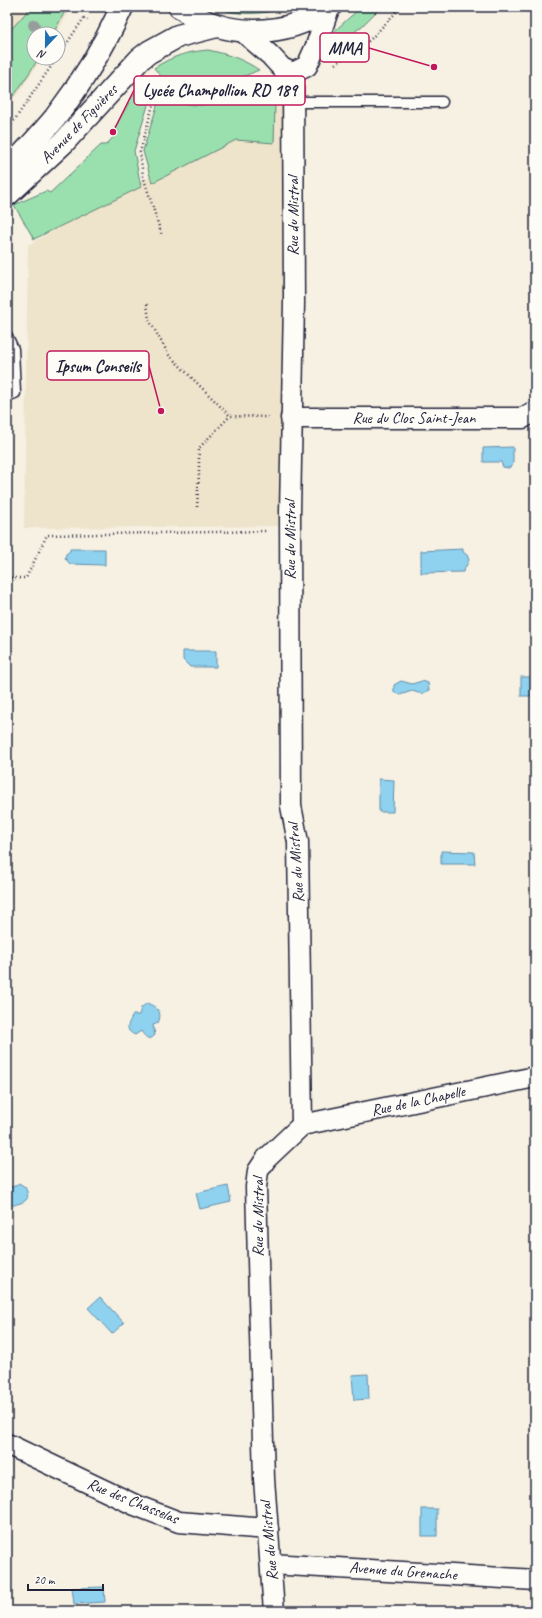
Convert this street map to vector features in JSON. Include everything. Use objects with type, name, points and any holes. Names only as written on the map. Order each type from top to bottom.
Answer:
[{"type":"main road","name":"Avenue de Figuières","points":[[7,170],[55,118],[89,68],[122,7]]},
{"type":"main road","points":[[180,7],[192,16],[217,26],[242,31],[265,31],[288,27],[309,19],[329,8]]},
{"type":"main road","name":"Avenue de Figuières","points":[[7,195],[63,143],[140,59],[149,52],[178,36],[217,26]]},
{"type":"street","points":[[242,31],[270,55],[282,68],[293,73],[307,66],[316,46],[329,8]]},
{"type":"street","name":"Rue du Mistral","points":[[274,1611],[264,1479],[256,1187],[258,1171],[266,1159],[302,1125],[298,842],[291,806],[290,530],[294,302],[293,73]]},
{"type":"street","name":"Rue du Clos Saint-Jean","points":[[291,418],[523,418],[535,411]]},
{"type":"street","name":"Rue de la Chapelle","points":[[302,1125],[535,1077]]},
{"type":"street","name":"Rue des Chasselas","points":[[7,1444],[134,1504],[179,1522],[268,1529]]},
{"type":"street","name":"Avenue du Grenache","points":[[271,1564],[535,1580]]},
{"type":"lane","points":[[293,102],[442,102]]},
{"type":"lane","points":[[7,336],[13,349],[15,393],[7,396]]},
{"type":"path","points":[[7,132],[84,18],[109,33]]},
{"type":"path","points":[[161,83],[156,94],[140,152],[143,176],[162,236]]},
{"type":"path","points":[[147,304],[149,320],[169,356],[230,416],[291,418]]},
{"type":"path","points":[[197,507],[199,448],[230,416]]},
{"type":"path","points":[[7,578],[26,578],[47,534],[290,530]]},
{"type":"shaded area","points":[[7,7],[68,7],[67,15],[61,26],[26,26],[26,66],[37,66],[17,95],[7,104]]},
{"type":"shaded area","points":[[289,98],[280,526],[24,528],[28,245]]},
{"type":"green space","points":[[31,7],[66,7],[57,26],[26,26],[26,66],[34,66],[16,93],[7,101],[7,34]]},
{"type":"green space","points":[[218,7],[291,7],[264,13],[245,13]]},
{"type":"green space","points":[[361,7],[381,7],[361,27],[318,59],[328,37]]},
{"type":"green space","points":[[208,50],[235,57],[259,70],[217,86],[193,91],[175,88],[163,79],[154,68],[167,60],[180,55]]},
{"type":"green space","points":[[262,82],[268,89],[275,103],[274,143],[236,140],[152,183],[143,151],[161,93],[175,100],[188,104],[200,105],[223,100]]},
{"type":"green space","points":[[144,84],[150,84],[153,89],[134,151],[141,187],[34,239],[14,205],[46,191],[50,193],[101,145],[106,145],[118,132],[115,128],[132,97]]},
{"type":"water","points":[[513,447],[513,464],[509,468],[503,467],[501,462],[483,462],[483,448]]},
{"type":"water","points":[[70,549],[105,549],[105,565],[70,564],[65,558]]},
{"type":"water","points":[[463,549],[463,552],[467,555],[469,560],[463,572],[421,573],[421,551]]},
{"type":"water","points":[[183,651],[216,651],[216,667],[190,667],[183,660]]},
{"type":"water","points":[[521,677],[535,677],[535,696],[521,696]]},
{"type":"water","points":[[401,681],[412,684],[422,681],[428,683],[429,690],[422,694],[412,691],[400,695],[394,692],[394,685]]},
{"type":"water","points":[[379,779],[394,780],[393,812],[379,812]]},
{"type":"water","points":[[441,851],[474,852],[475,864],[441,864]]},
{"type":"water","points":[[147,1003],[154,1006],[158,1010],[160,1016],[158,1023],[153,1025],[155,1035],[151,1038],[146,1037],[141,1031],[135,1035],[128,1029],[133,1015],[139,1015],[141,1008]]},
{"type":"water","points":[[19,1183],[25,1187],[28,1197],[23,1202],[7,1209],[7,1188],[15,1186]]},
{"type":"water","points":[[228,1186],[231,1202],[200,1209],[196,1193]]},
{"type":"water","points":[[100,1297],[124,1323],[112,1334],[88,1308]]},
{"type":"water","points":[[368,1374],[369,1399],[354,1400],[352,1375]]},
{"type":"water","points":[[422,1509],[437,1509],[437,1536],[422,1536]]},
{"type":"water","points":[[104,1587],[105,1602],[74,1604],[72,1588]]},
{"type":"place","name":"MMA","points":[[434,67]]},
{"type":"place","name":"Lycée Champollion RD 189","points":[[113,132]]},
{"type":"place","name":"Ipsum Conseils","points":[[161,411]]}]
